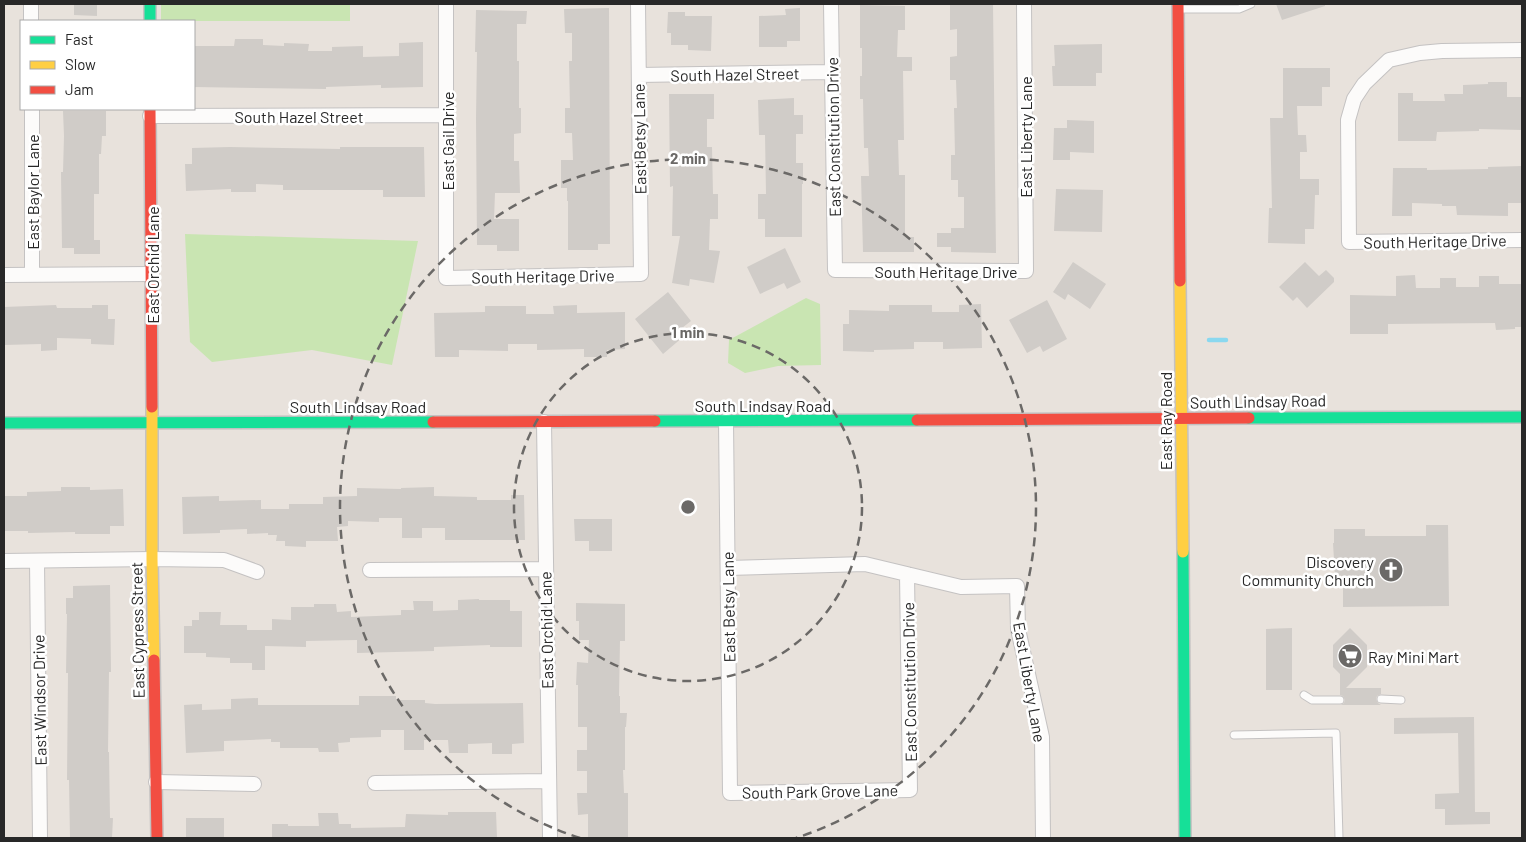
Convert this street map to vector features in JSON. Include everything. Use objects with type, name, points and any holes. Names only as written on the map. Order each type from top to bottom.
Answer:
[{"type":"main road","points":[[150,4],[150,20]]},
{"type":"main road","name":"East Ray Road","points":[[1178,6],[1185,838]]},
{"type":"main road","name":"East Orchid Lane","points":[[150,113],[152,422]]},
{"type":"main road","name":"South Lindsay Road","points":[[4,423],[1522,417]]},
{"type":"main road","name":"East Cypress Street","points":[[152,422],[152,560],[157,838]]},
{"type":"street","points":[[31,4],[31,20]]},
{"type":"street","name":"East Gail Drive","points":[[446,4],[446,278]]},
{"type":"street","name":"East Betsy Lane","points":[[638,4],[641,274]]},
{"type":"street","name":"East Constitution Drive","points":[[831,4],[835,270]]},
{"type":"street","name":"East Liberty Lane","points":[[1024,4],[1026,271]]},
{"type":"street","name":"South Heritage Drive","points":[[1522,50],[1420,53],[1389,60],[1364,84],[1354,99],[1348,120],[1348,242],[1522,240]]},
{"type":"street","name":"South Hazel Street","points":[[639,75],[831,72]]},
{"type":"street","name":"East Baylor Lane","points":[[32,110],[32,275]]},
{"type":"street","name":"South Hazel Street","points":[[150,113],[447,115]]},
{"type":"street","name":"South Heritage Drive","points":[[835,270],[1026,271]]},
{"type":"street","points":[[4,275],[152,274]]},
{"type":"street","name":"South Heritage Drive","points":[[446,278],[641,274]]},
{"type":"street","name":"East Betsy Lane","points":[[726,421],[730,793]]},
{"type":"street","name":"East Orchid Lane","points":[[544,422],[550,838]]},
{"type":"street","points":[[4,561],[224,560],[257,572]]},
{"type":"street","name":"East Windsor Drive","points":[[37,561],[40,838]]},
{"type":"street","points":[[728,568],[866,564],[907,574]]},
{"type":"street","points":[[370,570],[545,569]]},
{"type":"street","name":"East Constitution Drive","points":[[907,574],[910,790]]},
{"type":"street","name":"East Liberty Lane","points":[[907,574],[961,587],[1017,586],[1018,629],[1042,737],[1043,838]]},
{"type":"street","points":[[375,782],[549,781]]},
{"type":"street","points":[[156,782],[254,784]]},
{"type":"street","name":"South Park Grove Lane","points":[[730,793],[910,790]]},
{"type":"lane","points":[[1178,6],[1239,9],[1251,4]]},
{"type":"lane","points":[[1304,695],[1312,700],[1340,700]]},
{"type":"lane","points":[[1381,699],[1401,700]]},
{"type":"lane","points":[[1234,735],[1336,733],[1339,838]]},
{"type":"green space","points":[[161,4],[350,4],[350,21],[161,20]]},
{"type":"green space","points":[[185,234],[418,241],[392,365],[312,350],[212,362],[190,342]]},
{"type":"green space","points":[[806,298],[820,304],[821,365],[778,366],[745,373],[728,363],[729,340]]},
{"type":"building","points":[[74,4],[97,4],[97,16],[74,15]]},
{"type":"building","points":[[950,4],[993,4],[996,253],[951,252],[951,247],[937,247],[937,233],[951,233],[951,228],[964,228],[964,197],[958,197],[958,180],[951,180],[951,155],[955,155],[954,108],[957,108],[956,80],[950,80],[950,57],[957,56],[957,29],[950,30]]},
{"type":"building","points":[[1276,4],[1325,4],[1325,6],[1282,20]]},
{"type":"building","points":[[860,5],[905,6],[905,30],[898,30],[897,57],[912,57],[912,71],[903,71],[904,140],[898,140],[899,175],[905,175],[905,237],[914,237],[914,252],[863,252],[861,176],[869,176],[868,148],[864,148],[863,99],[860,99],[862,48],[860,48]]},
{"type":"building","points":[[609,8],[610,244],[598,244],[598,250],[568,250],[567,188],[561,188],[561,160],[573,160],[572,133],[565,133],[565,108],[570,108],[569,61],[572,61],[572,33],[565,33],[564,9]]},
{"type":"building","points":[[800,8],[800,41],[787,41],[787,47],[759,47],[759,16],[786,15],[785,9]]},
{"type":"building","points":[[476,10],[527,11],[526,24],[517,24],[521,133],[514,134],[514,161],[519,161],[520,193],[495,193],[494,219],[519,219],[519,251],[497,251],[497,245],[477,245]]},
{"type":"building","points":[[668,12],[685,12],[685,16],[712,16],[711,51],[688,50],[688,45],[671,45],[671,33],[667,33]]},
{"type":"building","points":[[235,39],[263,39],[263,45],[284,46],[284,43],[309,44],[308,51],[332,51],[332,47],[363,46],[363,57],[399,56],[399,43],[423,42],[423,87],[381,88],[381,85],[326,87],[326,89],[195,87],[195,46],[234,46]]},
{"type":"building","points":[[1102,44],[1102,73],[1096,73],[1096,86],[1053,86],[1052,66],[1055,66],[1054,45]]},
{"type":"building","points":[[1283,68],[1330,68],[1330,87],[1322,87],[1322,106],[1297,106],[1298,135],[1306,135],[1307,152],[1300,152],[1300,179],[1319,179],[1319,195],[1315,195],[1314,229],[1305,229],[1305,244],[1268,243],[1269,208],[1272,208],[1270,118],[1283,118]]},
{"type":"building","points":[[1488,82],[1507,82],[1507,97],[1522,97],[1522,130],[1479,129],[1479,131],[1437,132],[1436,141],[1398,141],[1398,93],[1413,93],[1413,101],[1445,101],[1444,94],[1463,94],[1463,85],[1488,84]]},
{"type":"building","points":[[669,94],[714,94],[714,119],[707,119],[707,147],[712,147],[713,194],[718,194],[718,219],[710,219],[709,250],[720,251],[714,283],[690,279],[689,286],[672,283],[680,236],[672,236],[673,186],[670,187]]},
{"type":"building","points":[[794,98],[794,115],[803,115],[803,134],[796,134],[796,163],[803,163],[802,237],[765,237],[765,219],[758,219],[758,194],[766,194],[765,135],[759,135],[758,100]]},
{"type":"building","points":[[63,111],[106,111],[106,136],[102,136],[101,154],[99,154],[99,194],[94,194],[94,240],[100,240],[100,254],[74,254],[74,248],[62,248],[61,172],[63,172]]},
{"type":"building","points":[[1067,120],[1094,121],[1094,153],[1070,152],[1070,160],[1053,160],[1054,128],[1067,128]]},
{"type":"building","points":[[340,147],[424,147],[425,197],[383,197],[383,190],[283,190],[283,185],[256,184],[256,192],[231,192],[231,189],[186,191],[185,164],[192,164],[192,148],[340,149]]},
{"type":"building","points":[[1522,166],[1522,203],[1508,203],[1508,216],[1457,215],[1456,206],[1412,203],[1412,216],[1392,216],[1393,168],[1427,168],[1427,170],[1488,169],[1488,167]]},
{"type":"building","points":[[1056,189],[1103,190],[1102,232],[1054,231]]},
{"type":"building","points":[[785,248],[801,282],[787,289],[784,283],[760,294],[747,267]]},
{"type":"building","points":[[1073,262],[1106,284],[1090,309],[1068,294],[1065,300],[1053,292]]},
{"type":"building","points":[[1305,262],[1319,276],[1326,270],[1334,278],[1334,282],[1307,308],[1297,297],[1293,301],[1279,287]]},
{"type":"building","points":[[1415,275],[1416,288],[1440,288],[1440,278],[1456,278],[1456,287],[1479,287],[1479,276],[1499,276],[1499,284],[1522,284],[1522,327],[1496,330],[1495,323],[1388,324],[1388,334],[1350,334],[1350,295],[1396,296],[1396,276]]},
{"type":"building","points":[[668,292],[691,321],[678,331],[683,337],[663,354],[635,319]]},
{"type":"building","points":[[1047,300],[1067,339],[1043,352],[1040,346],[1027,353],[1009,320]]},
{"type":"building","points":[[981,304],[982,348],[943,349],[943,342],[914,342],[914,349],[874,350],[874,352],[843,351],[843,324],[849,324],[849,310],[889,311],[889,305],[932,305],[932,312],[959,312],[959,305]]},
{"type":"building","points":[[56,305],[57,308],[92,308],[92,305],[108,305],[108,319],[115,319],[114,345],[91,344],[91,339],[57,338],[57,350],[41,351],[41,344],[4,345],[4,307]]},
{"type":"building","points":[[577,305],[577,313],[625,312],[625,349],[607,350],[607,357],[584,357],[584,349],[537,350],[537,344],[508,344],[508,351],[459,350],[459,357],[435,357],[434,313],[485,312],[485,306],[526,306],[526,314],[554,314],[553,306]]},
{"type":"building","points":[[61,487],[90,487],[90,490],[123,489],[124,526],[110,526],[110,534],[4,531],[4,496],[27,496],[27,492],[61,491]]},
{"type":"building","points":[[434,487],[434,496],[477,497],[477,500],[511,500],[511,495],[524,495],[525,540],[445,540],[445,528],[422,528],[422,538],[402,538],[402,518],[379,518],[379,522],[348,521],[348,526],[337,527],[338,541],[306,541],[306,547],[285,546],[285,541],[276,541],[277,535],[268,535],[268,533],[247,534],[247,529],[220,530],[220,533],[183,534],[182,497],[219,496],[219,501],[261,500],[261,509],[289,509],[289,504],[323,504],[323,497],[357,496],[357,488],[401,489]]},
{"type":"building","points":[[574,519],[612,519],[612,551],[589,551],[589,541],[575,541]]},
{"type":"building","name":"Discovery Community Church","points":[[1426,525],[1448,525],[1449,606],[1343,607],[1343,577],[1335,577],[1334,529],[1365,529],[1365,536],[1426,536]]},
{"type":"building","points":[[110,585],[111,672],[109,672],[108,752],[110,818],[113,818],[112,838],[70,838],[69,780],[67,780],[68,673],[66,673],[66,598],[73,598],[73,586]]},
{"type":"building","points":[[458,600],[510,600],[510,611],[522,611],[522,647],[490,647],[490,645],[434,647],[434,651],[357,653],[357,640],[306,641],[306,647],[265,646],[265,670],[252,670],[252,663],[230,663],[230,658],[206,657],[206,653],[184,653],[184,626],[192,626],[192,620],[199,620],[199,612],[221,612],[220,625],[247,625],[247,630],[272,630],[272,619],[291,620],[291,607],[314,607],[314,604],[336,604],[337,612],[351,611],[351,617],[401,615],[401,610],[414,610],[413,601],[433,601],[433,611],[458,610]]},
{"type":"building","points":[[576,603],[625,604],[625,641],[620,641],[619,696],[620,713],[627,713],[625,727],[625,770],[623,770],[624,793],[628,793],[628,838],[588,838],[588,814],[578,815],[577,793],[587,793],[587,771],[577,771],[577,750],[587,750],[587,727],[578,727],[577,662],[588,663],[589,640],[579,640],[579,621],[576,621]]},
{"type":"building","points":[[1292,628],[1292,690],[1266,690],[1266,629]]},
{"type":"building","name":"Ray Mini Mart","points":[[1350,628],[1367,645],[1367,667],[1346,688],[1381,688],[1381,694],[1376,699],[1381,705],[1341,705],[1345,700],[1340,695],[1340,674],[1333,667],[1333,645]]},
{"type":"building","points":[[359,696],[396,696],[396,700],[425,700],[425,703],[435,704],[523,703],[524,743],[512,744],[512,754],[492,754],[492,743],[468,744],[468,753],[449,753],[448,740],[424,740],[424,750],[404,750],[404,730],[381,730],[381,737],[350,738],[350,742],[338,743],[339,752],[319,752],[318,748],[280,748],[280,742],[271,742],[271,739],[224,741],[224,751],[186,753],[184,705],[202,704],[202,710],[231,709],[231,699],[258,698],[258,705],[359,705]]},
{"type":"building","points":[[1474,717],[1475,812],[1490,812],[1490,824],[1445,825],[1445,809],[1435,809],[1435,794],[1459,793],[1458,733],[1394,734],[1394,718]]},
{"type":"building","points":[[448,812],[496,812],[497,838],[272,838],[272,824],[319,826],[318,813],[338,813],[339,824],[351,824],[351,828],[405,827],[406,814],[448,815]]},
{"type":"building","points":[[186,818],[224,818],[224,838],[186,838]]},
{"type":"waterway","points":[[1209,340],[1226,340]]},
{"type":"traffic: fast","points":[[150,4],[150,20]]},
{"type":"traffic: fast","points":[[1249,418],[1522,417]]},
{"type":"traffic: fast","points":[[655,421],[917,420]]},
{"type":"traffic: fast","points":[[4,423],[433,422]]},
{"type":"traffic: fast","points":[[1183,552],[1185,838]]},
{"type":"traffic: slow","points":[[1180,281],[1183,552]]},
{"type":"traffic: slow","points":[[152,407],[154,660]]},
{"type":"traffic: jam","points":[[1178,4],[1180,281]]},
{"type":"traffic: jam","points":[[150,110],[152,407]]},
{"type":"traffic: jam","points":[[917,420],[1249,418]]},
{"type":"traffic: jam","points":[[433,422],[655,421]]},
{"type":"traffic: jam","points":[[154,660],[157,838]]},
{"type":"place","name":"Discovery Community Church","points":[[1391,570]]},
{"type":"place","name":"Ray Mini Mart","points":[[1350,656]]}]
